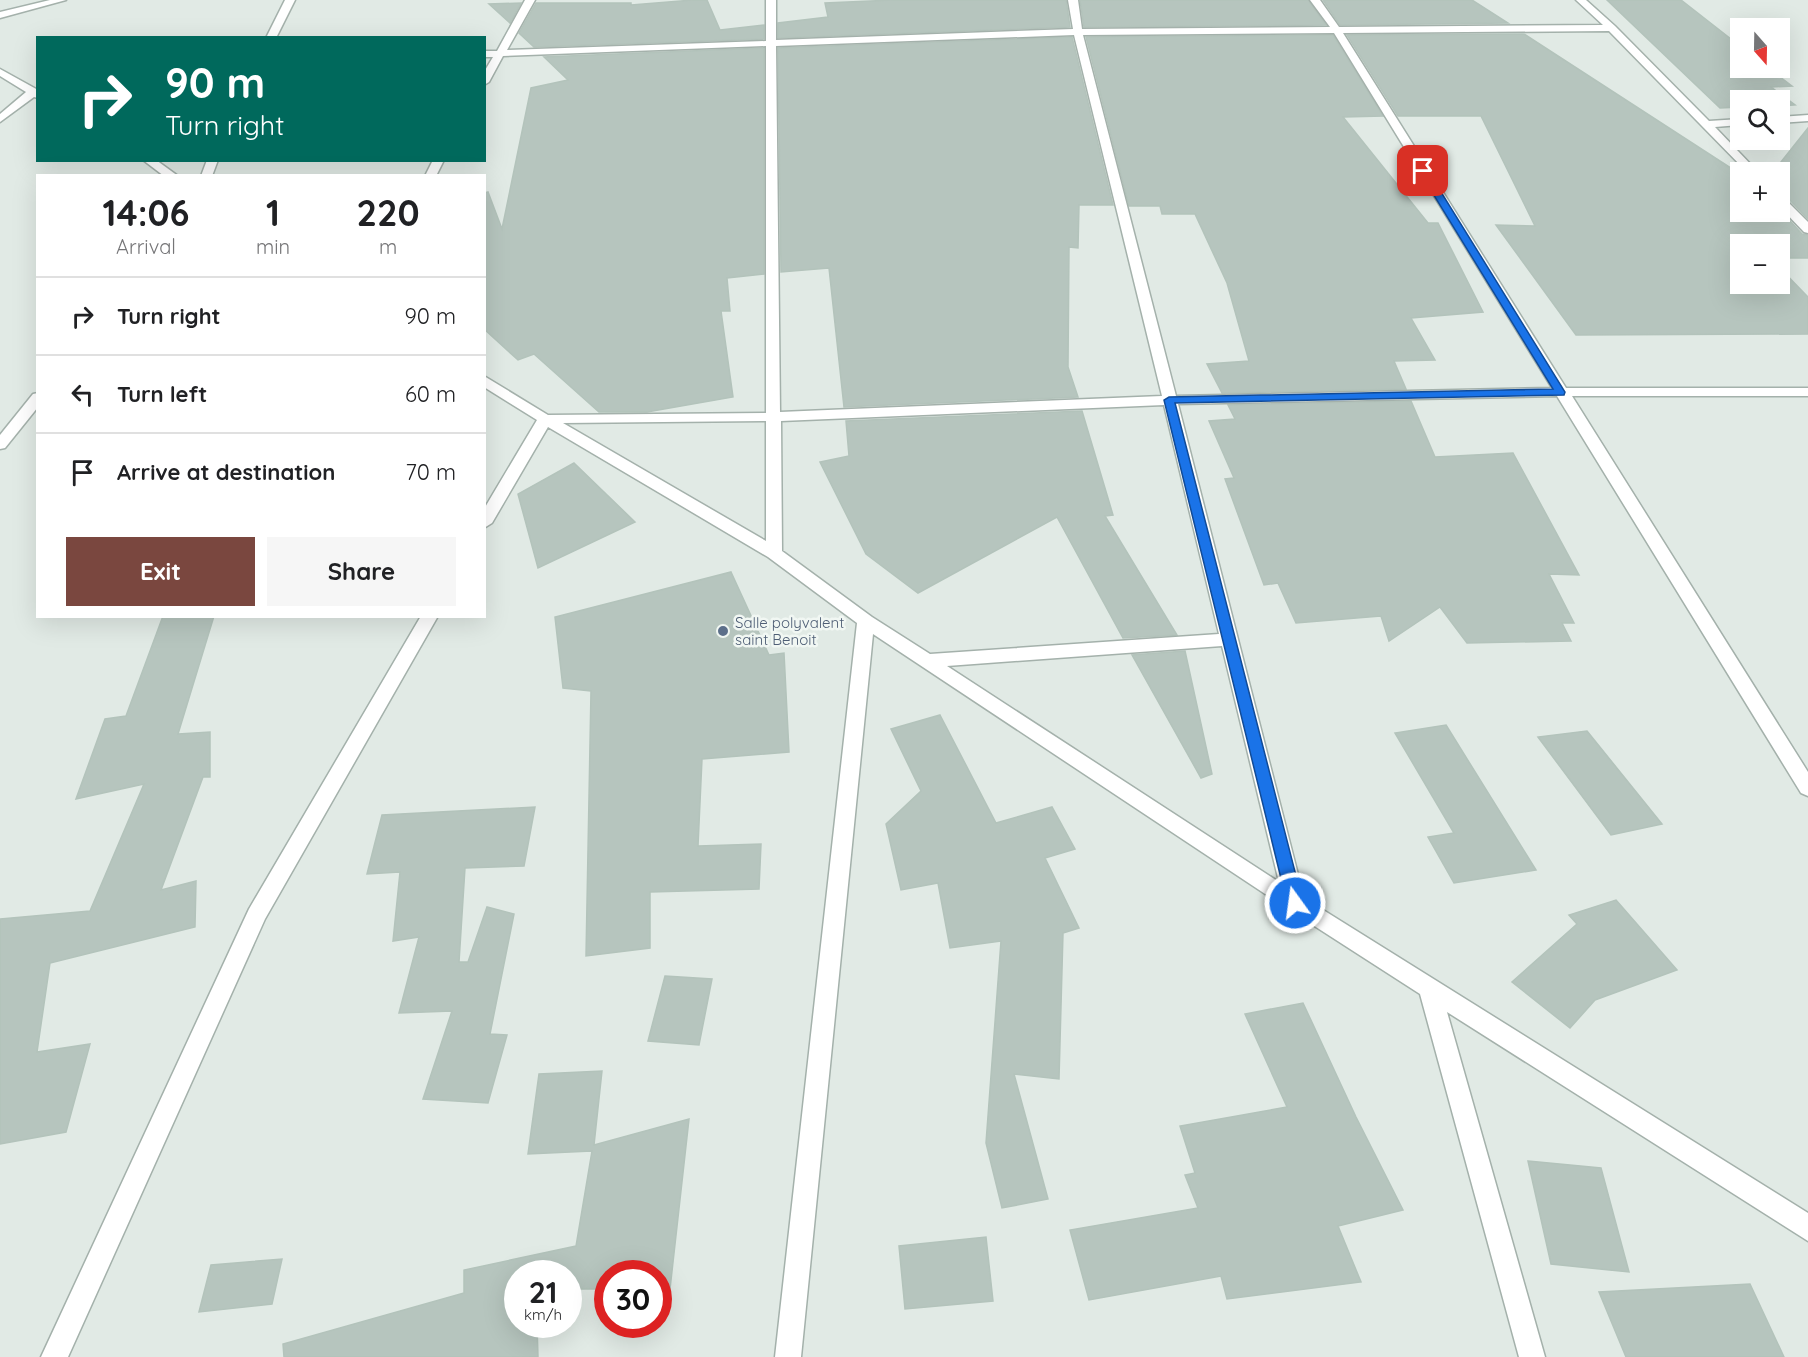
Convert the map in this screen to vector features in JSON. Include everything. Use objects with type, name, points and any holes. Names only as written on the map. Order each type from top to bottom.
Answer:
[{"type":"street","points":[[0,15],[62,0]]},
{"type":"street","points":[[272,36],[290,0]]},
{"type":"street","points":[[486,78],[530,0]]},
{"type":"street","points":[[771,0],[774,553]]},
{"type":"street","points":[[1073,0],[1078,32],[1295,903]]},
{"type":"street","points":[[1315,0],[1336,29],[1808,788]]},
{"type":"street","points":[[1581,0],[1612,28],[1743,162]]},
{"type":"street","points":[[486,54],[1078,32],[1612,28]]},
{"type":"street","points":[[0,72],[35,93],[0,119]]},
{"type":"street","points":[[13,80],[29,79]]},
{"type":"street","points":[[1790,119],[1808,118]]},
{"type":"street","points":[[1705,124],[1730,123]]},
{"type":"street","points":[[151,162],[170,174]]},
{"type":"street","points":[[1790,210],[1808,229]]},
{"type":"street","points":[[486,381],[545,419],[774,553],[866,621],[1295,903],[1808,1228]]},
{"type":"street","points":[[545,419],[772,417],[1169,400],[1560,392],[1808,392]]},
{"type":"street","points":[[0,445],[36,400]]},
{"type":"street","points":[[486,520],[545,419]]},
{"type":"street","points":[[54,1357],[256,915],[429,618]]},
{"type":"street","points":[[788,1357],[866,621]]},
{"type":"street","points":[[927,661],[1229,639]]},
{"type":"street","points":[[1429,986],[1533,1357]]},
{"type":"building","points":[[707,0],[720,30],[764,25],[764,39],[534,47],[519,33],[536,3],[631,3],[631,5]]},
{"type":"building","points":[[893,0],[1066,0],[1070,27],[778,38],[778,23],[828,17],[825,3]]},
{"type":"building","points":[[1080,0],[1308,0],[1326,25],[1084,27]]},
{"type":"building","points":[[1323,0],[1472,0],[1508,23],[1340,25]]},
{"type":"building","points":[[1607,0],[1681,0],[1730,38],[1730,78],[1781,78],[1792,86],[1771,87],[1775,90],[1730,90],[1730,108],[1720,108]]},
{"type":"building","points":[[521,3],[510,23],[489,4]]},
{"type":"building","points":[[1524,34],[1730,168],[1730,222],[1790,221],[1802,234],[1808,235],[1808,258],[1790,258],[1790,234],[1730,234],[1730,294],[1790,294],[1790,278],[1808,297],[1808,334],[1576,335],[1496,225],[1535,226],[1481,116],[1398,116],[1347,35]]},
{"type":"building","points":[[1333,35],[1383,116],[1343,117],[1428,223],[1438,223],[1483,312],[1411,318],[1435,360],[1394,361],[1406,389],[1222,393],[1207,364],[1249,361],[1227,283],[1195,214],[1162,214],[1160,206],[1129,206],[1086,37]]},
{"type":"building","points":[[1072,37],[1113,205],[1079,205],[1078,248],[1069,247],[1068,367],[1078,397],[844,407],[829,268],[781,272],[778,48]]},
{"type":"building","points":[[764,48],[764,274],[727,278],[730,311],[721,311],[733,397],[647,412],[599,412],[534,354],[518,360],[486,331],[486,192],[488,192],[502,229],[531,88],[568,80],[544,57]]},
{"type":"building","points":[[1808,128],[1808,219],[1790,200],[1790,162],[1781,162]]},
{"type":"building","points":[[1411,401],[1435,457],[1513,453],[1579,575],[1549,574],[1574,623],[1562,623],[1571,641],[1467,643],[1440,607],[1389,641],[1381,616],[1296,623],[1278,583],[1264,585],[1225,479],[1234,478],[1209,421],[1235,419],[1228,405]]},
{"type":"building","points":[[1082,411],[1113,515],[1105,516],[1177,635],[1123,638],[1057,517],[918,593],[866,554],[820,462],[849,456],[846,421]]},
{"type":"building","points":[[574,463],[635,522],[538,568],[518,494]]},
{"type":"building","points":[[731,572],[769,655],[784,653],[789,752],[702,759],[698,846],[761,844],[759,889],[650,892],[650,948],[586,956],[591,691],[563,688],[555,617]]},
{"type":"building","points":[[162,618],[213,618],[178,734],[210,732],[210,777],[203,777],[161,890],[196,881],[195,927],[50,963],[37,1052],[90,1044],[66,1132],[0,1144],[0,919],[90,911],[144,784],[76,799],[105,719],[126,716]]},
{"type":"building","points":[[1185,651],[1212,774],[1201,778],[1132,655]]},
{"type":"building","points":[[940,715],[996,823],[1052,807],[1075,849],[1045,858],[1079,928],[1063,933],[1059,1079],[1014,1074],[1048,1199],[1002,1208],[986,1143],[1001,941],[950,948],[938,883],[901,890],[886,824],[921,791],[891,729]]},
{"type":"building","points":[[1446,725],[1536,870],[1454,883],[1428,837],[1454,833],[1395,733]]},
{"type":"building","points":[[1587,731],[1662,824],[1611,835],[1538,737]]},
{"type":"building","points":[[535,807],[524,866],[465,868],[459,962],[468,962],[487,907],[514,914],[490,1034],[507,1035],[488,1103],[423,1099],[452,1011],[399,1013],[419,937],[393,941],[400,872],[367,874],[382,815]]},
{"type":"building","points":[[1616,900],[1677,970],[1595,1000],[1570,1028],[1512,982],[1577,924],[1569,915]]},
{"type":"building","points":[[665,976],[712,979],[699,1045],[648,1041]]},
{"type":"building","points":[[1303,1003],[1356,1117],[1403,1210],[1338,1226],[1361,1282],[1227,1299],[1221,1276],[1089,1300],[1070,1230],[1198,1208],[1185,1175],[1195,1173],[1180,1126],[1287,1107],[1245,1014]]},
{"type":"building","points":[[602,1071],[594,1145],[689,1119],[672,1271],[672,1260],[594,1260],[594,1289],[582,1289],[582,1260],[511,1260],[576,1246],[592,1151],[528,1154],[539,1074]]},
{"type":"building","points":[[1528,1161],[1601,1168],[1629,1272],[1551,1264]]},
{"type":"building","points":[[986,1237],[993,1301],[905,1309],[899,1246]]},
{"type":"building","points":[[282,1259],[272,1304],[199,1312],[211,1265]]},
{"type":"building","points":[[504,1261],[504,1338],[537,1338],[538,1357],[284,1357],[283,1344],[464,1293],[464,1270]]},
{"type":"building","points":[[1750,1284],[1784,1357],[1626,1357],[1599,1292]]},
{"type":"place","name":"Salle polyvalent saint Benoit","points":[[723,631]]},
{"type":"route","points":[[1295,903],[1169,400],[1560,392],[1423,171]]}]
